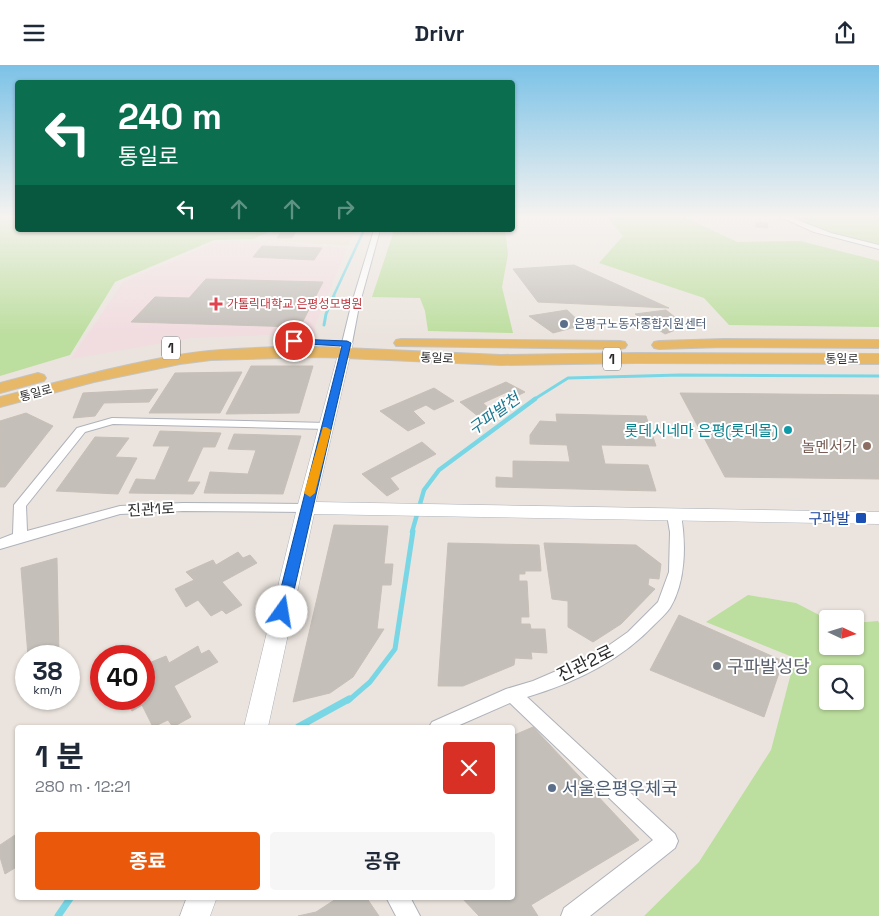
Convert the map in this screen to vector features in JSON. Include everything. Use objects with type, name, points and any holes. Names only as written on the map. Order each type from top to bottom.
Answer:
[{"type":"main road","name":"통일로","points":[[0,388],[89,365],[166,348],[220,343],[279,341],[501,360],[636,358],[879,359]]},
{"type":"main road","name":"통일로","points":[[0,402],[92,378],[211,355],[346,348],[879,345]]},
{"type":"street","points":[[257,723],[306,508],[355,306],[370,256]]},
{"type":"street","points":[[20,537],[20,505],[81,430],[112,421],[327,426]]},
{"type":"street","name":"진관1로","points":[[0,544],[120,510],[183,507],[306,508]]},
{"type":"street","points":[[306,508],[879,518]]},
{"type":"street","name":"진관2로","points":[[442,725],[512,694],[536,687],[604,658],[634,636],[664,605],[676,572],[674,515]]},
{"type":"street","points":[[512,694],[668,841],[572,916]]},
{"type":"street","points":[[195,916],[201,900]]},
{"type":"street","points":[[399,900],[409,916]]},
{"type":"shaded area","name":"가톨릭대학교 은평성모병원","points":[[183,256],[344,256],[315,326],[315,333],[191,338],[71,359],[123,282]]},
{"type":"green space","points":[[0,256],[177,256],[115,282],[70,355],[0,376]]},
{"type":"green space","points":[[386,256],[508,256],[502,287],[513,333],[428,331],[425,311],[420,298],[372,297]]},
{"type":"green space","points":[[605,256],[858,256],[879,261],[879,327],[729,325],[704,298],[599,263]]},
{"type":"green space","points":[[748,595],[796,603],[819,615],[819,655],[864,655],[864,622],[878,621],[879,916],[644,916],[699,862],[771,750],[795,658],[706,622]]},
{"type":"building","points":[[254,256],[317,256],[314,260],[253,257]]},
{"type":"building","points":[[574,265],[669,308],[538,302],[513,269]]},
{"type":"building","points":[[206,279],[323,282],[300,327],[131,322],[155,297],[189,298]]},
{"type":"building","points":[[567,310],[583,325],[553,333],[529,316]]},
{"type":"building","points":[[666,310],[686,326],[665,334],[635,314]]},
{"type":"building","points":[[251,366],[313,366],[299,413],[226,414]]},
{"type":"building","points":[[242,372],[220,413],[149,413],[175,373]]},
{"type":"building","points":[[506,382],[525,392],[515,397],[507,392],[483,403],[494,413],[483,420],[460,402]]},
{"type":"building","points":[[434,388],[454,401],[434,410],[426,405],[413,411],[425,423],[408,431],[380,411]]},
{"type":"building","points":[[158,389],[149,402],[104,403],[95,416],[73,418],[83,393]]},
{"type":"building","points":[[680,393],[879,395],[879,479],[725,477]]},
{"type":"building","points":[[26,413],[53,426],[5,487],[0,487],[0,421]]},
{"type":"building","points":[[556,414],[646,416],[656,446],[601,445],[605,464],[648,465],[656,491],[496,487],[496,477],[513,478],[513,461],[570,462],[567,445],[530,444],[530,435],[540,421],[557,422]]},
{"type":"building","points":[[160,431],[221,433],[215,447],[203,447],[187,482],[200,482],[193,494],[129,493],[136,479],[155,480],[170,446],[153,446]]},
{"type":"building","points":[[234,434],[301,436],[283,494],[204,493],[210,472],[248,474],[256,450],[228,449]]},
{"type":"building","points":[[95,437],[129,438],[115,457],[137,458],[118,494],[56,491]]},
{"type":"building","points":[[422,442],[436,454],[390,478],[399,489],[387,496],[362,474]]},
{"type":"building","points":[[334,525],[388,526],[384,564],[393,564],[391,585],[382,585],[377,629],[384,629],[353,677],[330,693],[293,702]]},
{"type":"building","points":[[448,543],[539,545],[541,571],[525,571],[525,574],[519,574],[519,581],[527,581],[529,617],[521,617],[521,624],[530,624],[531,629],[545,629],[547,653],[531,652],[532,659],[515,658],[514,665],[463,686],[438,686]]},
{"type":"building","points":[[544,543],[636,545],[661,564],[659,579],[649,578],[648,585],[655,589],[621,624],[593,642],[568,627],[568,601],[552,599]]},
{"type":"building","points":[[238,552],[243,558],[250,555],[257,563],[222,582],[242,605],[226,614],[222,610],[211,616],[198,600],[186,607],[175,589],[194,580],[186,572],[213,560],[216,565]]},
{"type":"building","points":[[57,558],[59,645],[27,645],[21,568]]},
{"type":"building","name":"구파발성당","points":[[679,615],[783,661],[764,717],[650,670]]},
{"type":"building","points":[[198,646],[201,654],[209,650],[218,662],[174,686],[191,717],[177,725],[172,725],[168,720],[157,725],[152,725],[144,710],[155,710],[155,660],[166,656],[169,663]]},
{"type":"building","name":"서울은평우체국","points":[[533,727],[639,840],[531,905],[538,916],[479,916],[464,900],[515,900],[515,735]]},
{"type":"building","points":[[15,835],[15,868],[5,874],[0,857],[0,845]]},
{"type":"building","points":[[334,900],[368,900],[379,916],[298,916],[316,912]]},
{"type":"waterway","points":[[333,297],[352,256]]},
{"type":"waterway","points":[[324,325],[326,314],[334,296]]},
{"type":"waterway","name":"구파발천","points":[[533,400],[568,378],[680,375],[879,376]]},
{"type":"waterway","name":"구파발천","points":[[412,532],[424,490],[439,470],[535,399]]},
{"type":"waterway","name":"구파발천","points":[[348,701],[370,682],[395,649],[413,531]]},
{"type":"waterway","name":"구파발천","points":[[302,725],[349,699]]},
{"type":"waterway","name":"구파발천","points":[[58,916],[69,900]]},
{"type":"slow traffic","points":[[310,493],[326,430]]},
{"type":"place","name":"가톨릭대학교 은평성모병원","points":[[216,304]]},
{"type":"place","name":"은평구노동자종합지원센터","points":[[564,324]]},
{"type":"place","name":"롯데시네마 은평(롯데몰)","points":[[788,430]]},
{"type":"place","name":"놀멘서가","points":[[867,446]]},
{"type":"place","name":"구파발","points":[[861,518]]},
{"type":"place","name":"구파발성당","points":[[717,666]]},
{"type":"place","name":"서울은평우체국","points":[[552,788]]},
{"type":"route","points":[[282,612],[306,508],[345,359],[347,343],[294,341]]}]
